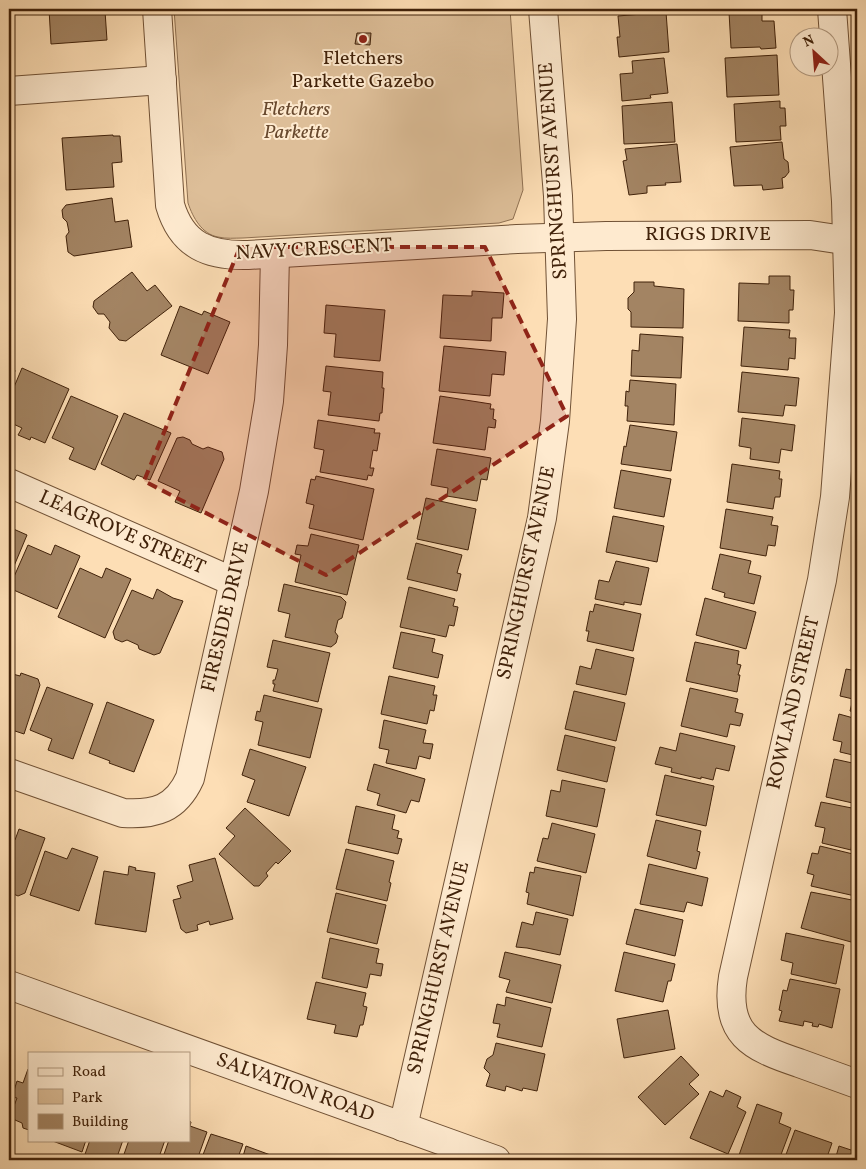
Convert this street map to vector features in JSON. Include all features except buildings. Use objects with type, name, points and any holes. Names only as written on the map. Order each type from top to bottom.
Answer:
[{"type":"street","name":"NAVY CRESCENT","points":[[157,9],[170,205],[178,226],[191,240],[209,252],[228,256],[275,254],[559,237]]},
{"type":"street","name":"SPRINGHURST AVENUE","points":[[403,1128],[542,518],[555,421],[562,319],[552,116],[543,9]]},
{"type":"street","name":"ROWLAND STREET","points":[[832,9],[852,242],[849,322],[840,441],[832,515],[822,580],[737,957],[730,996],[738,1026],[744,1035],[755,1045],[776,1055],[857,1084]]},
{"type":"street","points":[[9,91],[162,80]]},
{"type":"street","name":"RIGGS DRIVE","points":[[559,237],[810,235],[852,242]]},
{"type":"street","name":"FIRESIDE DRIVE","points":[[9,773],[123,813],[139,814],[154,812],[178,799],[184,790],[190,778],[254,491],[269,401],[273,346],[275,254]]},
{"type":"street","name":"LEAGROVE STREET","points":[[9,483],[234,582]]},
{"type":"street","name":"SALVATION ROAD","points":[[9,986],[496,1160]]},
{"type":"highlighted area","points":[[240,247],[485,247],[567,416],[326,575],[144,481]]},
{"type":"green space","name":"Fletchers Parkette","points":[[174,9],[510,9],[523,190],[513,219],[499,223],[243,238],[221,238],[207,233],[195,220],[188,203]]},
{"type":"place","name":"Fletchers Parkette Gazebo","points":[[363,39]]}]
